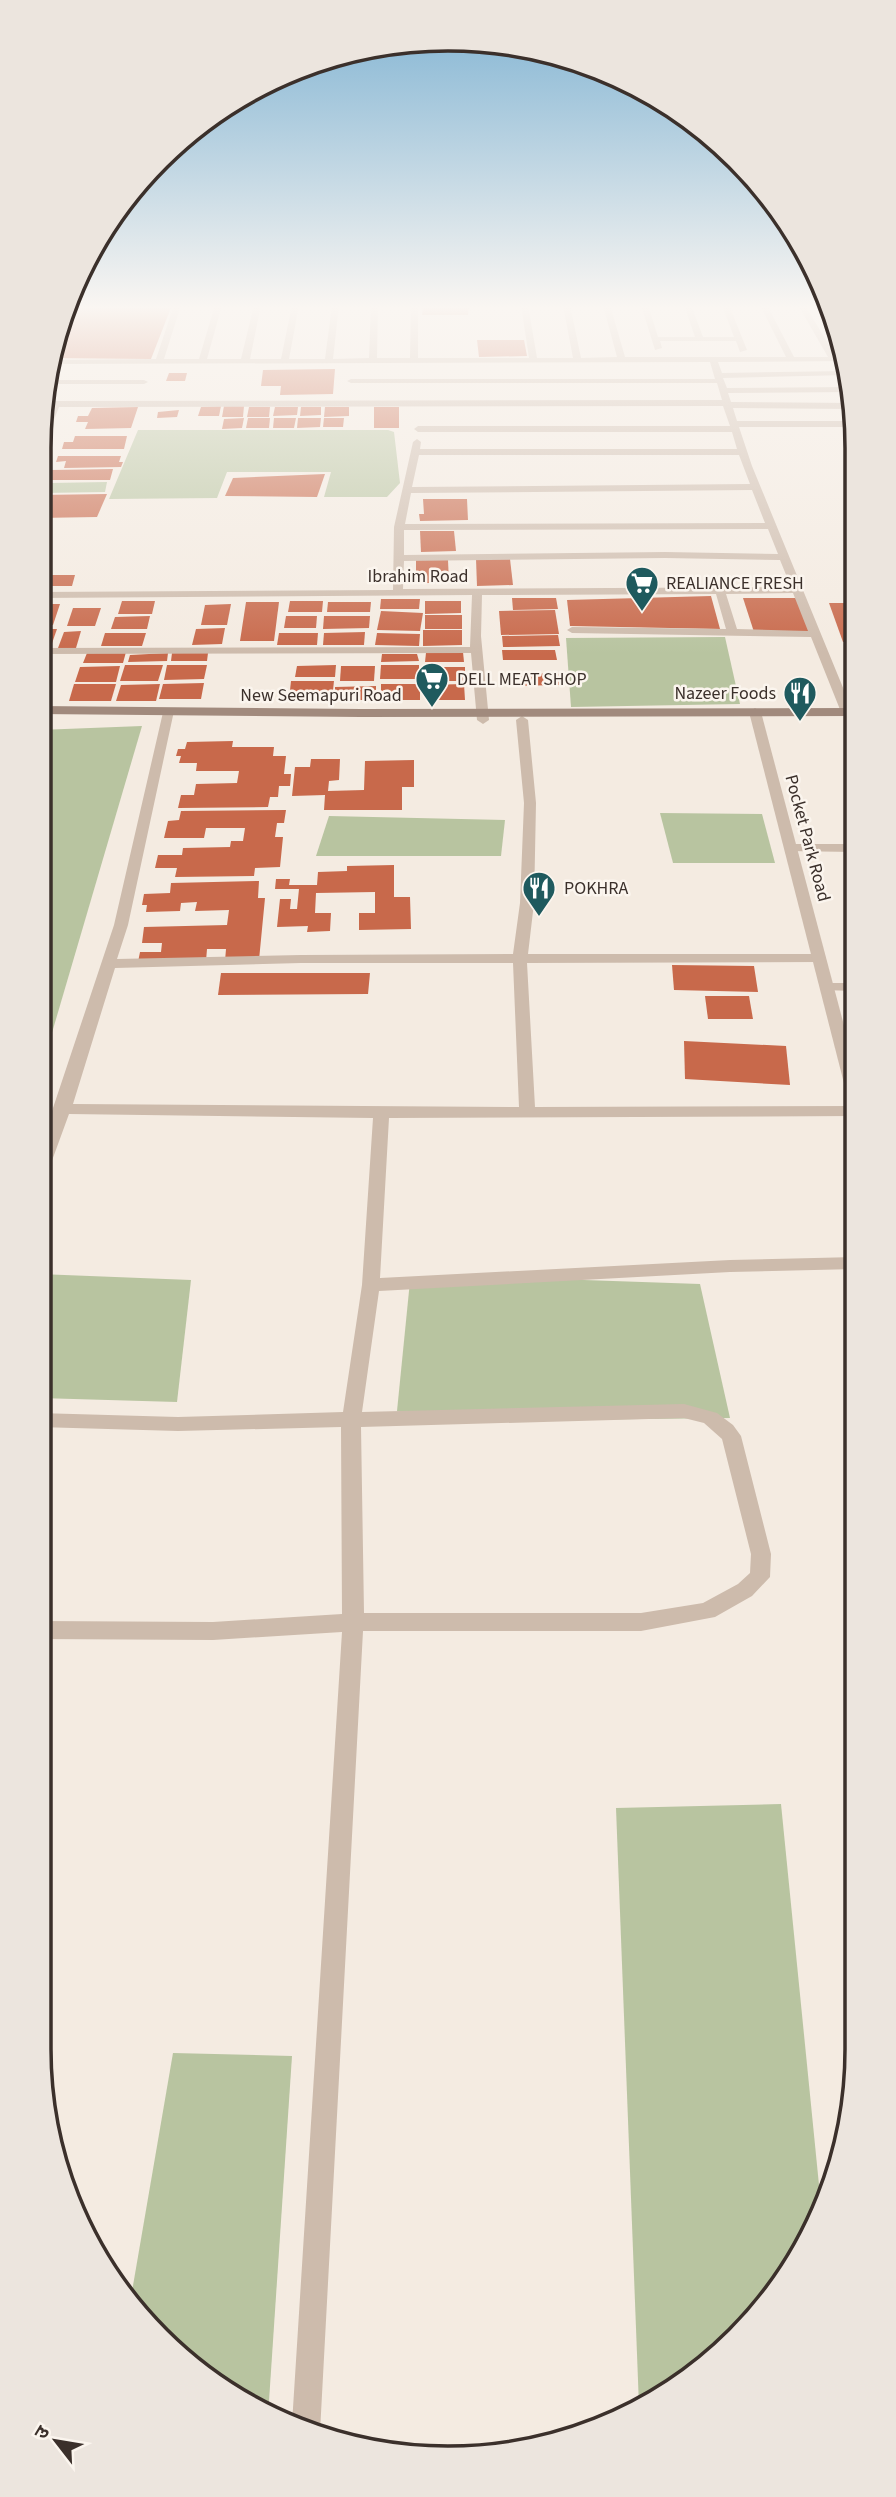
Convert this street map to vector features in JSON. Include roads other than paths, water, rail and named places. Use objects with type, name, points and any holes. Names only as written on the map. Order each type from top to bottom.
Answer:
[{"type":"main road","name":"New Seemapuri Road","points":[[51,711],[167,715]]},
{"type":"main road","name":"New Seemapuri Road","points":[[51,719],[167,715],[845,714]]},
{"type":"main road","name":"New Seemapuri Road","points":[[483,716],[522,720],[756,715]]},
{"type":"street","points":[[398,593],[399,527],[416,452],[418,422]]},
{"type":"street","points":[[733,422],[784,557],[845,698]]},
{"type":"street","points":[[418,429],[844,424]]},
{"type":"street","points":[[416,452],[743,452]]},
{"type":"street","points":[[406,490],[756,487]]},
{"type":"street","points":[[399,527],[772,526]]},
{"type":"street","points":[[399,558],[665,555],[784,557]]},
{"type":"street","name":"Ibrahim Road","points":[[51,595],[798,590]]},
{"type":"street","points":[[720,591],[733,634]]},
{"type":"street","points":[[477,593],[477,650],[483,716]]},
{"type":"street","points":[[572,630],[816,634]]},
{"type":"street","points":[[51,651],[477,650]]},
{"type":"street","points":[[51,1142],[121,925],[167,715]]},
{"type":"street","name":"Pocket Park Road","points":[[756,715],[845,1057]]},
{"type":"street","points":[[522,720],[530,803],[527,903],[520,959],[527,1112]]},
{"type":"street","points":[[791,848],[845,848]]},
{"type":"street","points":[[108,964],[301,959],[819,958]]},
{"type":"street","points":[[827,987],[845,987]]},
{"type":"street","points":[[63,1109],[381,1113],[845,1111]]},
{"type":"street","points":[[307,2420],[353,1622],[351,1420],[371,1285],[381,1113]]},
{"type":"street","points":[[371,1285],[718,1267],[845,1263]]},
{"type":"street","points":[[51,1420],[178,1424],[684,1411],[704,1414],[722,1424],[732,1436],[761,1554],[760,1577],[745,1590],[707,1611],[641,1622],[353,1622],[213,1631],[51,1630]]},
{"type":"place","name":"REALIANCE FRESH","points":[[642,613]]},
{"type":"place","name":"DELL MEAT SHOP","points":[[432,709]]},
{"type":"place","name":"Nazeer Foods","points":[[800,723]]},
{"type":"place","name":"POKHRA","points":[[539,918]]}]
